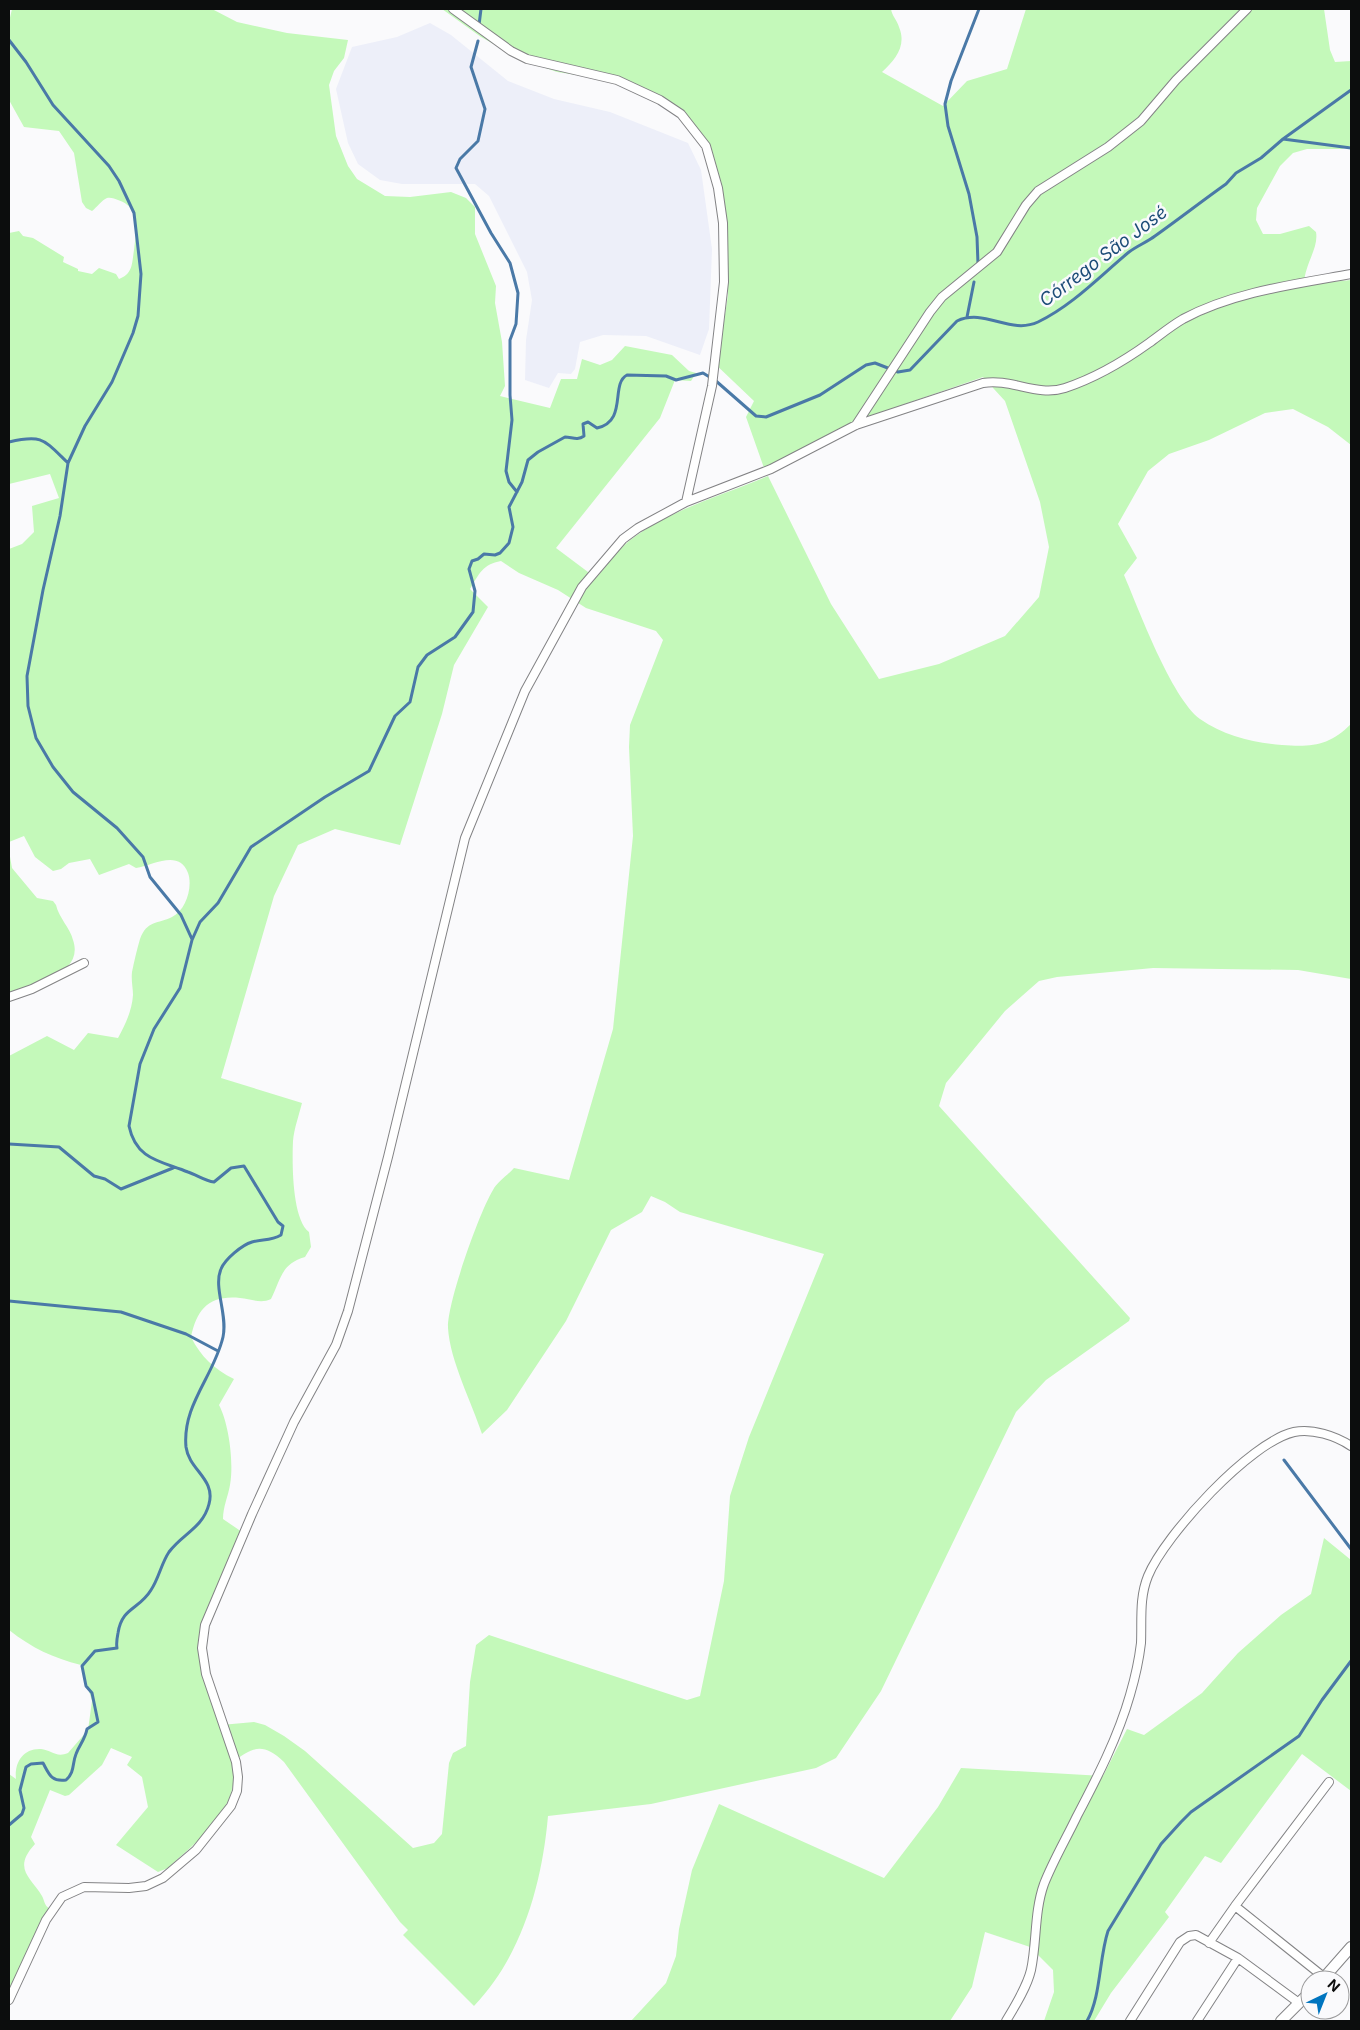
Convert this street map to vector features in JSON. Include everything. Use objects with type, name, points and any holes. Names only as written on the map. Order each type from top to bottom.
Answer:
[{"type":"street","points":[[453,9],[512,51],[528,59],[617,80],[641,90],[681,114],[706,146],[712,161],[723,223],[724,282],[715,369],[686,502]]},
{"type":"street","points":[[856,425],[924,320],[942,297],[997,252],[1032,197],[1044,186],[1108,147],[1136,125],[1176,80],[1247,9]]},
{"type":"street","points":[[9,2000],[46,1920],[62,1897],[84,1887],[129,1888],[146,1886],[163,1878],[196,1850],[231,1806],[237,1791],[236,1762],[206,1674],[202,1648],[205,1625],[252,1514],[294,1422],[336,1345],[348,1311],[388,1157],[465,838],[525,691],[582,588],[623,539],[638,528],[686,502],[771,469],[856,425],[991,381],[1047,391],[1066,388],[1105,370],[1184,319],[1236,298],[1303,282],[1351,274]]},
{"type":"street","points":[[9,997],[32,989],[84,963]]},
{"type":"street","points":[[1006,2021],[1031,1971],[1038,1910],[1044,1885],[1090,1793],[1124,1713],[1140,1645],[1141,1599],[1148,1576],[1158,1556],[1213,1490],[1270,1443],[1294,1432],[1309,1431],[1335,1438],[1351,1446]]},
{"type":"street","points":[[1209,1943],[1234,1906],[1329,1782]]},
{"type":"street","points":[[1234,1906],[1313,1970]]},
{"type":"street","points":[[1134,2020],[1180,1942],[1189,1936],[1196,1935],[1238,1958],[1300,2003],[1282,2021]]},
{"type":"street","points":[[1332,1970],[1351,1947]]},
{"type":"street","points":[[1197,2021],[1238,1958]]},
{"type":"shaded area","points":[[430,23],[451,35],[508,81],[554,99],[610,112],[688,143],[701,170],[712,249],[709,329],[700,355],[646,336],[603,335],[580,342],[575,369],[571,374],[558,373],[549,388],[525,380],[526,340],[532,300],[527,272],[489,196],[475,184],[402,184],[380,180],[358,164],[348,143],[336,89],[352,47],[397,37]]},
{"type":"green space","points":[[12,9],[212,9],[237,22],[287,33],[348,40],[344,58],[334,71],[329,85],[336,136],[348,166],[357,179],[385,196],[410,197],[451,192],[466,198],[475,207],[475,234],[496,286],[495,303],[502,342],[505,386],[500,396],[550,408],[561,379],[577,379],[582,359],[600,365],[612,360],[625,346],[672,355],[689,371],[696,373],[691,381],[675,380],[660,418],[556,548],[596,578],[629,541],[645,530],[697,504],[768,476],[831,604],[879,679],[939,664],[1005,636],[1039,597],[1049,547],[1040,502],[1005,401],[983,377],[882,412],[764,468],[746,417],[754,401],[712,361],[722,334],[728,295],[721,207],[702,141],[675,110],[604,79],[557,72],[523,60],[481,37],[442,9],[891,9],[899,27],[902,40],[895,57],[882,72],[943,106],[967,81],[1007,69],[1026,9],[1324,9],[1330,50],[1335,62],[1351,61],[1351,146],[1342,149],[1307,149],[1293,153],[1280,166],[1257,208],[1256,220],[1263,234],[1280,234],[1309,226],[1316,232],[1315,244],[1306,271],[1304,285],[1351,280],[1351,445],[1328,427],[1293,409],[1265,413],[1209,440],[1169,454],[1148,471],[1118,524],[1137,558],[1124,575],[1138,609],[1167,673],[1189,708],[1200,719],[1219,730],[1240,738],[1293,746],[1320,744],[1335,737],[1351,724],[1351,979],[1298,970],[1153,968],[1057,977],[1039,981],[1005,1011],[946,1083],[939,1106],[1130,1318],[1129,1321],[1046,1380],[1016,1412],[881,1691],[836,1758],[816,1768],[651,1804],[548,1816],[541,1867],[527,1918],[505,1965],[474,2006],[403,1935],[408,1930],[400,1922],[284,1762],[264,1749],[253,1750],[233,1762],[234,1779],[231,1795],[224,1809],[215,1822],[192,1846],[168,1868],[158,1872],[116,1845],[148,1807],[142,1777],[127,1765],[132,1757],[111,1748],[102,1765],[69,1795],[65,1796],[50,1790],[31,1837],[35,1844],[28,1853],[24,1866],[29,1878],[50,1909],[9,1997],[9,1774],[16,1779],[18,1762],[29,1751],[41,1749],[60,1755],[68,1753],[88,1730],[92,1701],[81,1665],[43,1652],[9,1630],[9,1056],[47,1036],[74,1050],[88,1033],[118,1038],[126,1023],[131,1007],[133,995],[132,972],[140,939],[150,926],[177,914],[185,904],[190,885],[188,873],[184,866],[172,860],[165,860],[136,868],[129,864],[99,875],[90,859],[69,863],[61,869],[53,871],[35,857],[24,836],[9,842],[9,549],[22,544],[34,532],[32,506],[59,498],[50,474],[9,484],[9,233],[19,231],[23,236],[33,238],[64,257],[63,262],[78,269],[78,271],[92,274],[99,268],[116,274],[119,279],[124,277],[131,268],[136,221],[134,214],[126,204],[111,198],[103,200],[92,211],[86,208],[82,202],[74,153],[59,131],[24,127],[9,100],[9,22]],"holes":[[[501,561],[519,573],[558,590],[586,608],[656,631],[663,640],[630,725],[629,747],[633,836],[613,1029],[569,1180],[514,1168],[500,1181],[493,1190],[480,1218],[458,1279],[449,1316],[448,1328],[453,1354],[482,1434],[507,1410],[566,1321],[611,1230],[642,1212],[651,1196],[665,1202],[680,1212],[824,1254],[749,1437],[730,1496],[724,1581],[700,1696],[687,1700],[489,1635],[476,1645],[470,1682],[466,1746],[453,1753],[449,1763],[442,1834],[434,1843],[413,1848],[305,1751],[284,1736],[265,1725],[254,1722],[221,1725],[201,1664],[202,1623],[242,1532],[223,1519],[230,1485],[231,1455],[228,1433],[219,1405],[234,1379],[209,1362],[199,1351],[191,1337],[201,1312],[212,1302],[229,1298],[260,1301],[271,1299],[286,1268],[305,1257],[311,1247],[309,1232],[303,1225],[299,1215],[293,1176],[295,1127],[302,1103],[221,1078],[274,896],[298,845],[335,829],[400,845],[442,714],[454,665],[488,607],[470,589],[482,570],[495,562]]]},
{"type":"green space","points":[[9,851],[12,868],[37,898],[53,901],[56,905],[72,936],[75,952],[71,962],[64,970],[43,981],[9,992]]},
{"type":"green space","points":[[1324,1538],[1351,1560],[1351,1791],[1302,1754],[1221,1863],[1205,1856],[1165,1912],[1169,1917],[1111,1993],[1094,2021],[1044,2021],[1054,1992],[1053,1970],[1030,1947],[985,1932],[972,1987],[950,2021],[631,2021],[666,1983],[676,1956],[679,1929],[692,1870],[719,1804],[884,1878],[938,1807],[961,1768],[1103,1776],[1127,1729],[1144,1735],[1202,1693],[1238,1653],[1281,1615],[1311,1594]]},
{"type":"waterway","points":[[479,25],[481,9]]},
{"type":"waterway","points":[[978,264],[977,237],[969,194],[948,126],[945,104],[951,81],[979,9]]},
{"type":"waterway","points":[[9,40],[26,62],[53,105],[109,166],[119,181],[134,213],[141,274],[138,316],[133,333],[112,382],[85,426],[68,463],[60,516],[43,590],[27,676],[28,706],[36,738],[53,767],[73,792],[117,828],[143,857],[150,877],[181,915],[192,939]]},
{"type":"waterway","points":[[478,41],[471,67],[485,109],[478,141],[460,159],[456,168],[491,233],[510,263],[518,293],[516,324],[510,340],[512,420],[506,471],[509,482],[517,492]]},
{"type":"waterway","name":"Córrego São José","points":[[9,1825],[22,1814],[24,1808],[20,1790],[26,1767],[31,1764],[43,1763],[51,1776],[57,1780],[66,1780],[71,1774],[76,1754],[87,1729],[98,1722],[92,1693],[86,1686],[82,1666],[95,1651],[117,1648],[118,1633],[123,1618],[146,1597],[154,1585],[169,1552],[197,1525],[206,1512],[209,1504],[209,1488],[188,1455],[186,1432],[194,1404],[213,1365],[223,1337],[224,1320],[219,1293],[219,1276],[223,1265],[239,1249],[252,1242],[281,1235],[283,1226],[278,1222],[244,1166],[231,1168],[214,1182],[159,1162],[144,1153],[137,1146],[129,1126],[140,1064],[154,1029],[180,988],[192,940],[200,922],[218,903],[251,847],[325,797],[369,771],[395,716],[410,702],[418,667],[427,655],[455,637],[473,612],[475,591],[469,569],[472,561],[484,554],[495,555],[500,553],[509,543],[513,527],[509,507],[522,482],[528,460],[538,452],[565,437],[577,439],[584,436],[583,424],[588,422],[597,428],[606,424],[616,411],[620,386],[622,380],[627,375],[666,376],[676,380],[703,373],[716,381],[756,416],[766,417],[820,395],[866,365],[875,363],[898,372],[910,370],[957,321],[967,318],[978,318],[1017,326],[1038,322],[1075,299],[1129,252],[1164,230],[1226,184],[1236,173],[1261,158],[1283,139],[1351,90]]},
{"type":"waterway","points":[[1283,139],[1351,148]]},
{"type":"waterway","points":[[967,317],[974,282]]},
{"type":"waterway","points":[[9,442],[29,439],[42,441],[48,444],[68,463]]},
{"type":"waterway","points":[[9,1144],[59,1147],[94,1176],[105,1179],[121,1189],[173,1168]]},
{"type":"waterway","points":[[9,1301],[121,1312],[186,1334],[218,1351]]},
{"type":"waterway","points":[[1284,1460],[1351,1549]]},
{"type":"waterway","points":[[1087,2021],[1095,2001],[1108,1931],[1161,1844],[1191,1812],[1299,1736],[1322,1700],[1351,1661]]}]
